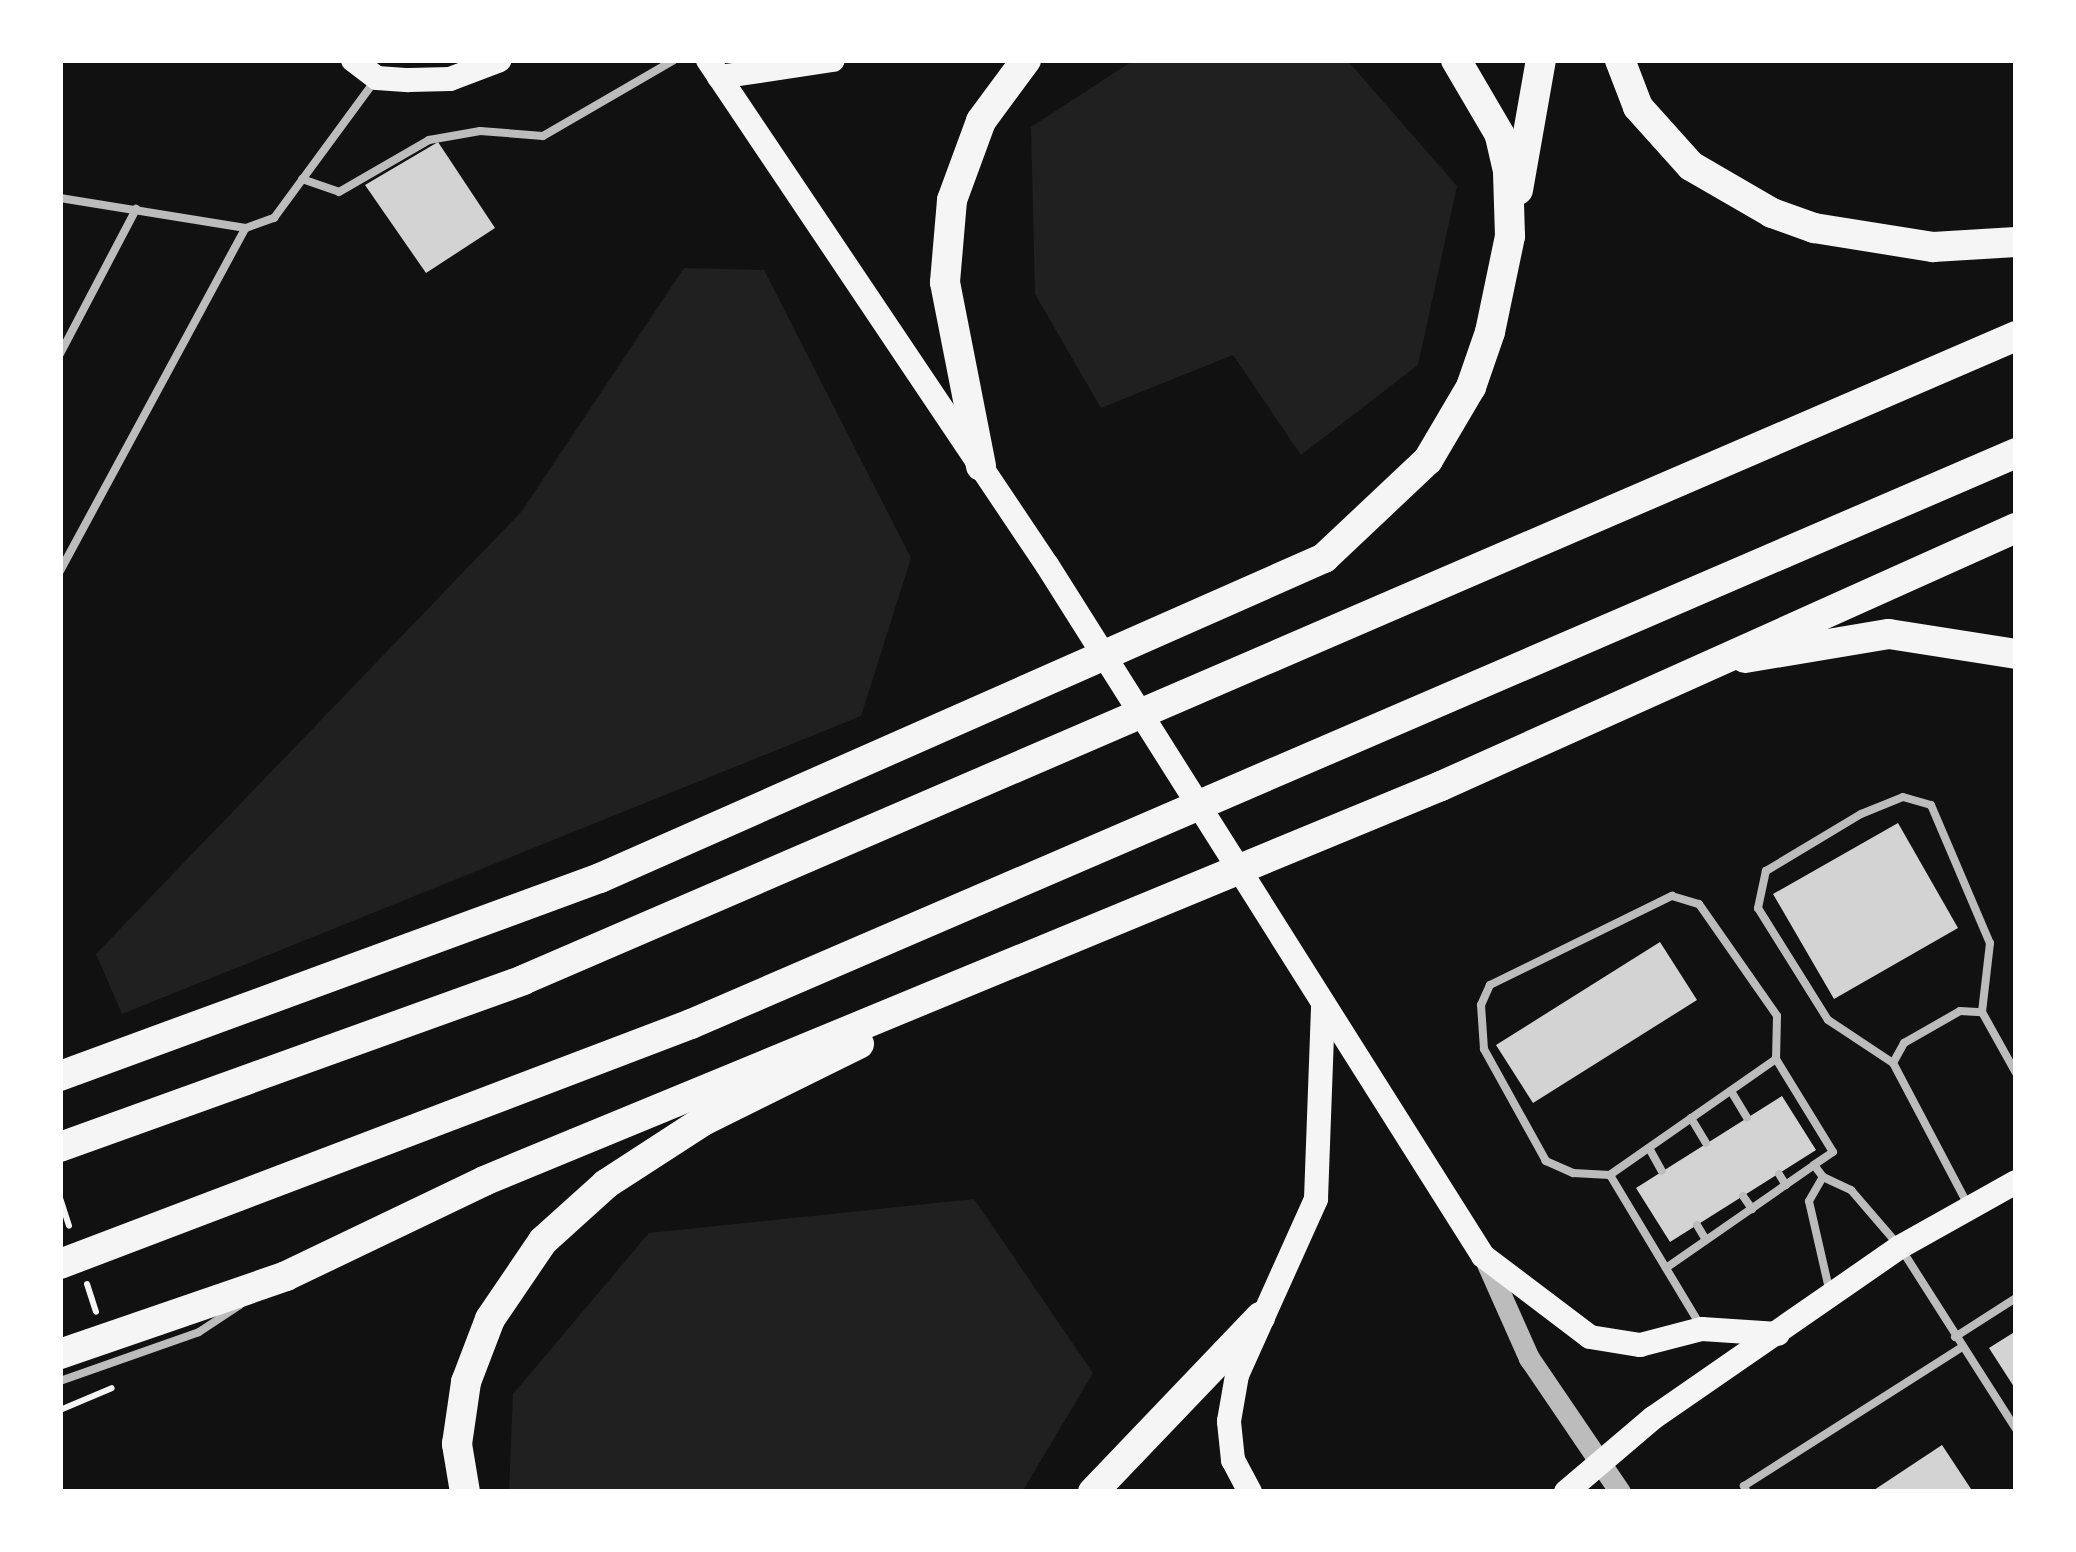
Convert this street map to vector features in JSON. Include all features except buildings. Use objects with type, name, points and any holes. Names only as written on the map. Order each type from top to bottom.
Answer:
[{"type":"highway","points":[[981,466],[945,282],[952,200],[981,121],[1026,60]]},
{"type":"highway","points":[[1456,60],[1500,135],[1510,236]]},
{"type":"highway","points":[[60,1076],[600,878],[1324,558],[1428,460],[1471,387],[1510,236],[1541,60]]},
{"type":"highway","points":[[1620,60],[1638,106],[1691,166],[1772,212],[1814,228],[1933,247],[2016,242]]},
{"type":"highway","points":[[60,1147],[523,980],[2016,336]]},
{"type":"highway","points":[[71,1255],[691,1024],[2016,453]]},
{"type":"highway","points":[[60,1354],[286,1276],[484,1180],[1020,964],[2016,528]]},
{"type":"highway","points":[[1709,664],[1889,634],[2016,654]]},
{"type":"highway","points":[[466,1492],[457,1444],[466,1382],[490,1319],[543,1241],[606,1184],[703,1121],[1020,964]]},
{"type":"highway","points":[[1093,1492],[1260,1317]]},
{"type":"main road","points":[[353,60],[377,78],[450,79],[500,60]]},
{"type":"main road","points":[[713,68],[833,60]]},
{"type":"main road","points":[[713,68],[1047,565],[1484,1256],[1590,1336],[1640,1345],[1702,1328],[1778,1334]]},
{"type":"main road","points":[[1250,1492],[1233,1460],[1229,1421],[1260,1317],[1316,1199],[1323,1004]]},
{"type":"main road","points":[[1566,1492],[1830,1295],[1968,1205],[2016,1183]]},
{"type":"street","points":[[1484,1256],[1529,1358],[1620,1492]]},
{"type":"lane","points":[[302,179],[339,192],[429,140],[479,131],[543,136],[674,60]]},
{"type":"lane","points":[[60,198],[246,228],[274,218],[377,78]]},
{"type":"lane","points":[[60,354],[136,208]]},
{"type":"lane","points":[[60,571],[246,228]]},
{"type":"lane","points":[[1968,1205],[1893,1063],[1828,1021],[1758,908],[1766,871],[1861,814],[1903,797],[1931,806],[1990,943],[1982,1012],[2016,1072]]},
{"type":"lane","points":[[1666,1268],[1833,1152],[1776,1059],[1777,1016],[1700,904],[1672,896],[1490,985],[1481,1004],[1484,1049],[1546,1161],[1610,1175],[1702,1328]]},
{"type":"lane","points":[[1893,1063],[1904,1043],[1960,1011],[1982,1012]]},
{"type":"lane","points":[[1610,1175],[1776,1059]]},
{"type":"lane","points":[[1731,1091],[1747,1118]]},
{"type":"lane","points":[[1691,1118],[1706,1144]]},
{"type":"lane","points":[[1649,1148],[1662,1171]]},
{"type":"lane","points":[[1814,1165],[1822,1177],[1851,1190],[1900,1247],[2016,1429]]},
{"type":"lane","points":[[1779,1174],[1786,1185]]},
{"type":"lane","points":[[1822,1177],[1809,1201],[1830,1295]]},
{"type":"lane","points":[[1743,1196],[1752,1209]]},
{"type":"lane","points":[[1697,1225],[1706,1240]]},
{"type":"lane","points":[[60,1381],[199,1332],[286,1276]]},
{"type":"lane","points":[[1955,1337],[2016,1300]]},
{"type":"lane","points":[[1748,1492],[1744,1486],[1961,1348]]},
{"type":"path","points":[[60,1198],[71,1255],[100,1323]]},
{"type":"path","points":[[60,1411],[119,1385],[112,1364]]},
{"type":"shaded area","points":[[1134,60],[1347,60],[1457,186],[1418,365],[1301,455],[1233,355],[1101,408],[1035,294],[1031,127]]},
{"type":"shaded area","points":[[684,268],[764,270],[911,558],[861,716],[122,1014],[96,954],[522,511]]},
{"type":"shaded area","points":[[974,1199],[1093,1373],[1022,1492],[509,1492],[513,1394],[649,1233]]}]
